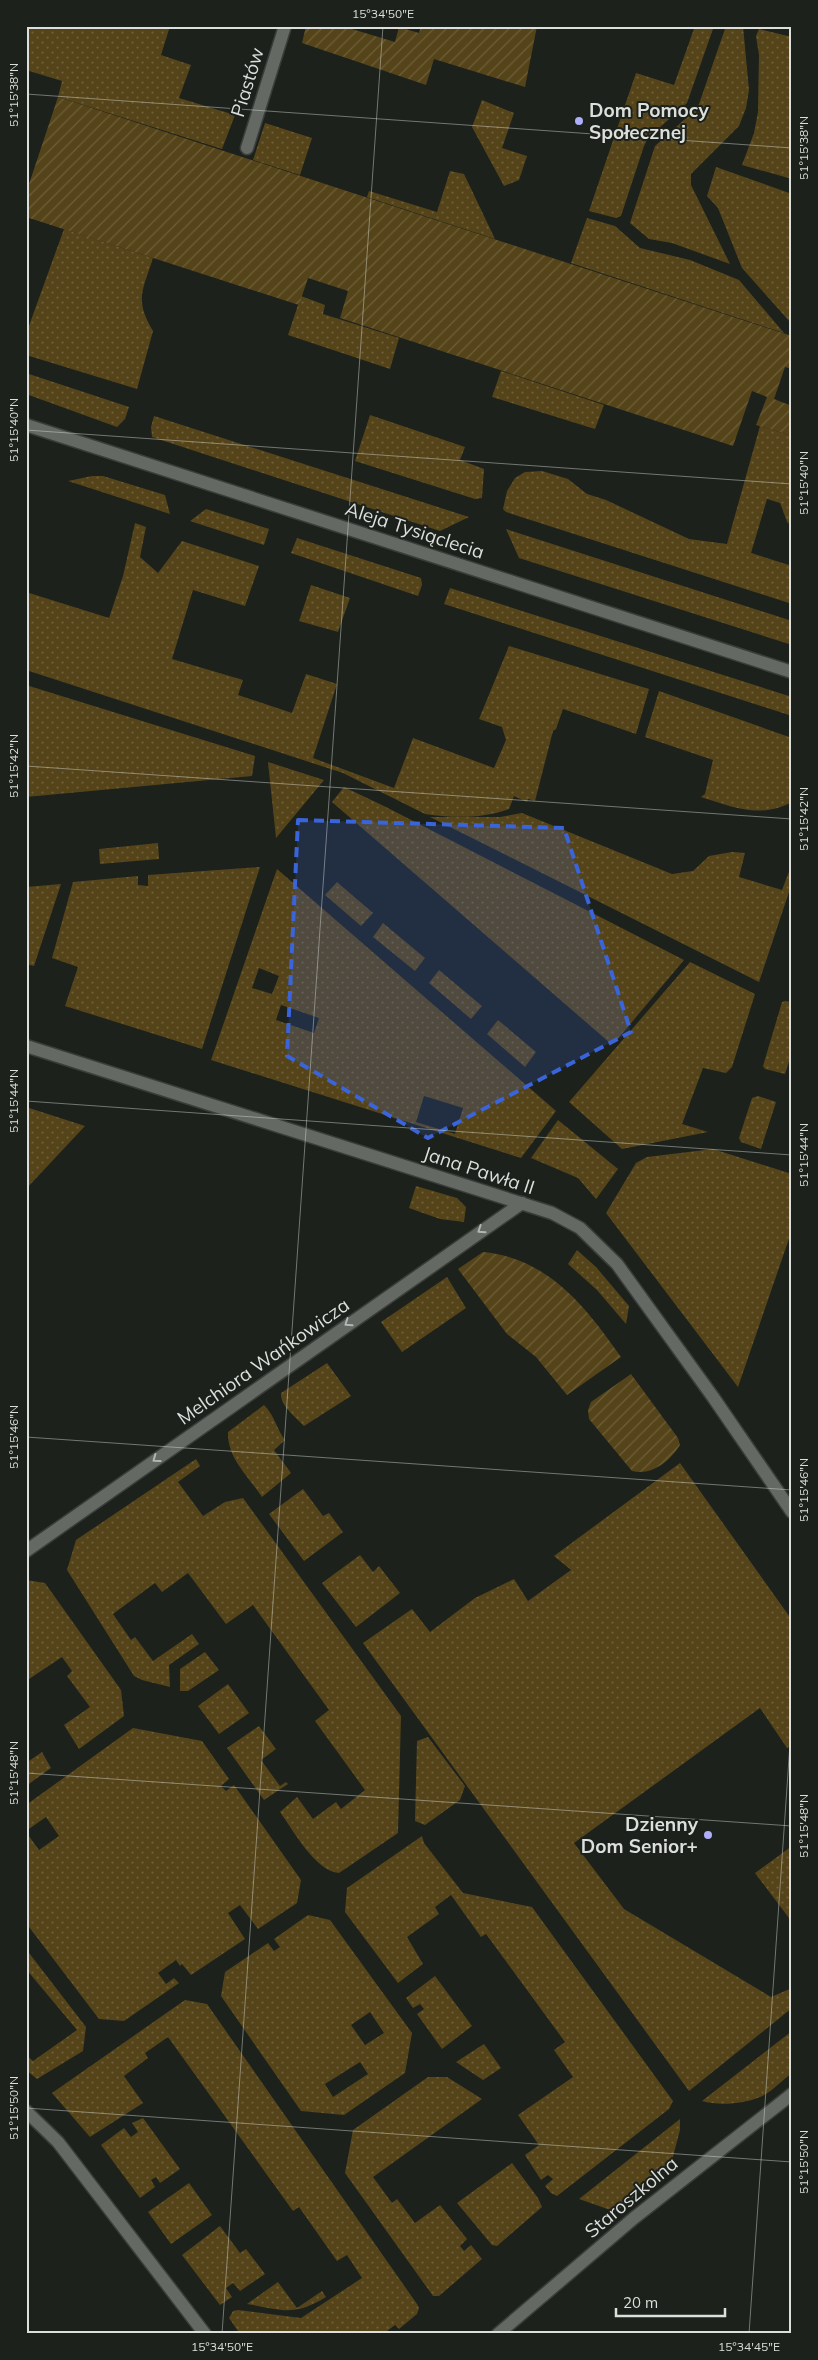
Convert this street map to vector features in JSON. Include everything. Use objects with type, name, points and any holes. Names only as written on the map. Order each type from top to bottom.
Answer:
[{"type":"street","name":"Piastów","points":[[247,148],[285,26]]},
{"type":"street","name":"Aleja Tysiąclecia","points":[[26,425],[792,672]]},
{"type":"street","name":"Jana Pawła II","points":[[26,1046],[522,1203],[552,1213],[580,1228],[617,1264],[718,1404],[792,1512]]},
{"type":"street","name":"Melchiora Wańkowicza","points":[[26,1551],[522,1203]]},
{"type":"street","name":"Staroszkolna","points":[[498,2334],[634,2218],[792,2094]]},
{"type":"street","points":[[26,2111],[58,2142],[205,2334]]},
{"type":"highlighted area","points":[[298,820],[564,828],[631,1032],[428,1138],[287,1056]]},
{"type":"shaded area","points":[[26,26],[170,26],[161,55],[191,65],[179,98],[235,115],[222,149],[58,97],[62,81],[26,70]]},
{"type":"shaded area","points":[[306,26],[342,26],[395,42],[399,27],[419,33],[421,26],[537,26],[525,87],[434,59],[426,85],[302,43]]},
{"type":"shaded area","points":[[695,26],[714,26],[687,103],[648,138],[621,216],[616,218],[589,211],[636,73],[674,85]]},
{"type":"shaded area","points":[[726,26],[743,26],[749,90],[746,108],[739,126],[691,174],[691,185],[730,264],[672,243],[649,239],[630,223],[655,146],[699,104]]},
{"type":"shaded area","points":[[759,29],[792,37],[792,179],[742,165],[754,133],[758,112],[759,55],[756,36]]},
{"type":"shaded area","points":[[58,97],[792,336],[792,369],[785,367],[774,399],[792,406],[792,436],[756,425],[767,397],[752,391],[733,446],[340,318],[348,291],[308,278],[299,305],[26,217],[26,193]]},
{"type":"shaded area","points":[[482,100],[514,113],[502,148],[527,156],[519,180],[504,186],[472,127]]},
{"type":"shaded area","points":[[265,123],[312,138],[300,175],[253,160]]},
{"type":"shaded area","points":[[716,167],[792,194],[790,322],[742,268],[718,208],[707,196]]},
{"type":"shaded area","points":[[450,171],[464,174],[495,239],[367,197],[369,191],[437,212]]},
{"type":"shaded area","points":[[587,218],[615,226],[640,248],[690,260],[739,280],[784,333],[571,263]]},
{"type":"shaded area","points":[[64,229],[153,258],[142,294],[142,302],[147,320],[153,331],[137,389],[26,355],[26,334]]},
{"type":"shaded area","points":[[301,296],[325,305],[323,314],[399,338],[390,369],[288,335]]},
{"type":"shaded area","points":[[501,371],[604,405],[595,429],[492,397]]},
{"type":"shaded area","points":[[26,373],[129,407],[125,419],[117,427],[26,394]]},
{"type":"shaded area","points":[[370,415],[465,447],[460,460],[484,469],[482,498],[475,499],[355,461]]},
{"type":"shaded area","points":[[154,416],[469,517],[440,531],[152,437],[151,427]]},
{"type":"shaded area","points":[[760,426],[792,436],[792,515],[788,524],[780,503],[767,499],[751,553],[792,566],[792,604],[506,512],[503,509],[507,491],[515,478],[525,472],[542,471],[568,479],[587,494],[606,500],[689,539],[727,544]]},
{"type":"shaded area","points":[[92,476],[103,476],[165,495],[170,514],[68,481]]},
{"type":"shaded area","points":[[206,509],[269,529],[264,545],[190,521]]},
{"type":"shaded area","points":[[135,523],[146,527],[140,557],[158,573],[182,541],[259,566],[245,606],[193,590],[172,659],[243,680],[238,695],[292,713],[306,674],[337,684],[313,758],[394,788],[413,738],[494,768],[506,740],[502,727],[479,719],[509,646],[649,689],[636,734],[563,709],[556,729],[553,731],[535,801],[528,799],[527,802],[514,796],[509,809],[488,815],[456,817],[425,814],[343,773],[26,670],[26,592],[109,618],[123,576]]},
{"type":"shaded area","points":[[506,529],[792,621],[792,645],[519,558]]},
{"type":"shaded area","points":[[297,538],[421,578],[422,585],[418,596],[291,553]]},
{"type":"shaded area","points":[[311,585],[350,598],[338,632],[299,621]]},
{"type":"shaded area","points":[[450,588],[792,697],[792,716],[444,604]]},
{"type":"shaded area","points":[[26,685],[255,756],[252,776],[26,797]]},
{"type":"shaded area","points":[[659,691],[792,738],[792,802],[769,810],[758,811],[746,810],[701,797],[705,794],[713,760],[645,737]]},
{"type":"shaded area","points":[[268,762],[324,780],[276,838]]},
{"type":"shaded area","points":[[344,787],[684,960],[616,1041],[610,1043],[332,802]]},
{"type":"shaded area","points":[[522,813],[672,874],[693,871],[709,856],[732,852],[745,853],[739,877],[782,890],[792,864],[792,883],[759,982],[430,817],[500,817]]},
{"type":"shaded area","points":[[158,843],[159,859],[100,864],[99,849]]},
{"type":"shaded area","points":[[260,867],[202,1049],[65,1006],[78,967],[52,958],[73,882],[138,876],[138,885],[148,886],[148,875]]},
{"type":"shaded area","points":[[277,869],[556,1111],[521,1158],[211,1060]],"holes":[[[259,968],[279,976],[272,994],[252,988]],[[281,1005],[319,1018],[314,1033],[276,1020]],[[424,1096],[463,1108],[455,1134],[416,1122]]]},
{"type":"shaded area","points":[[337,882],[373,913],[361,926],[325,895]]},
{"type":"shaded area","points":[[61,884],[34,966],[26,964],[26,887]]},
{"type":"shaded area","points":[[383,923],[425,958],[415,971],[373,937]]},
{"type":"shaded area","points":[[690,962],[755,994],[732,1067],[726,1073],[703,1068],[682,1124],[708,1132],[622,1149],[569,1102]]},
{"type":"shaded area","points":[[439,970],[482,1006],[471,1019],[429,983]]},
{"type":"shaded area","points":[[782,1002],[792,1002],[792,1052],[785,1074],[765,1069],[763,1066]]},
{"type":"shaded area","points":[[498,1020],[536,1052],[525,1067],[487,1034]]},
{"type":"shaded area","points":[[758,1096],[776,1102],[761,1149],[741,1142],[739,1138],[752,1098]]},
{"type":"shaded area","points":[[26,1107],[85,1126],[26,1189]]},
{"type":"shaded area","points":[[558,1120],[618,1169],[596,1199],[578,1178],[531,1158]]},
{"type":"shaded area","points":[[713,1149],[792,1174],[792,1230],[738,1387],[606,1213],[636,1163],[647,1157]]},
{"type":"shaded area","points":[[416,1186],[457,1198],[466,1207],[464,1222],[440,1219],[409,1208]]},
{"type":"shaded area","points":[[577,1250],[596,1267],[629,1306],[626,1324],[597,1290],[568,1264]]},
{"type":"shaded area","points":[[483,1252],[506,1256],[527,1264],[546,1275],[579,1303],[621,1357],[567,1395],[536,1357],[507,1334],[458,1269]]},
{"type":"shaded area","points":[[447,1277],[466,1308],[402,1352],[381,1322]]},
{"type":"shaded area","points":[[327,1363],[351,1396],[304,1426],[286,1407],[281,1398],[281,1393]]},
{"type":"shaded area","points":[[631,1374],[678,1438],[680,1445],[671,1457],[660,1466],[639,1472],[632,1471],[589,1419],[588,1410],[591,1402]]},
{"type":"shaded area","points":[[264,1405],[271,1413],[285,1440],[274,1450],[291,1473],[262,1497],[235,1458],[231,1450],[228,1432]]},
{"type":"shaded area","points":[[196,1459],[200,1466],[178,1482],[203,1516],[225,1502],[243,1498],[401,1716],[398,1833],[339,1873],[330,1871],[314,1858],[298,1839],[280,1812],[297,1797],[313,1819],[336,1802],[341,1809],[365,1790],[315,1721],[329,1710],[253,1605],[226,1624],[188,1573],[162,1592],[155,1583],[113,1614],[131,1640],[135,1637],[153,1661],[192,1634],[199,1644],[169,1665],[170,1687],[134,1676],[67,1570],[76,1540]]},
{"type":"shaded area","points":[[680,1463],[792,1620],[792,1745],[787,1748],[760,1708],[574,1843],[624,1909],[771,1997],[792,1988],[792,2008],[689,2091],[363,1643],[412,1609],[430,1632],[475,1598],[514,1579],[528,1601],[571,1570],[554,1556]]},
{"type":"shaded area","points":[[303,1489],[323,1516],[329,1513],[343,1532],[304,1561],[269,1514]]},
{"type":"shaded area","points":[[360,1555],[373,1572],[379,1566],[400,1593],[356,1627],[322,1583]]},
{"type":"shaded area","points":[[26,1580],[45,1583],[121,1690],[124,1716],[79,1749],[64,1725],[90,1707],[67,1676],[72,1671],[62,1657],[26,1681]]},
{"type":"shaded area","points":[[205,1652],[219,1670],[188,1691],[180,1691],[180,1669]]},
{"type":"shaded area","points":[[228,1684],[249,1713],[219,1734],[198,1706]]},
{"type":"shaded area","points":[[259,1726],[276,1749],[261,1760],[280,1786],[286,1782],[288,1784],[264,1800],[227,1748]]},
{"type":"shaded area","points":[[133,1728],[202,1741],[229,1779],[221,1786],[226,1791],[234,1785],[301,1880],[297,1903],[258,1929],[240,1905],[228,1913],[245,1939],[191,1975],[176,1960],[158,1973],[166,1984],[174,1978],[179,1983],[124,2021],[99,2019],[26,1923],[26,1832],[39,1850],[59,1836],[46,1817],[26,1831],[26,1805]]},
{"type":"shaded area","points":[[428,1737],[465,1786],[460,1800],[425,1825],[415,1821],[417,1741]]},
{"type":"shaded area","points":[[42,1752],[51,1768],[26,1786],[26,1759],[29,1761]]},
{"type":"shaded area","points":[[422,1836],[424,1843],[463,1893],[532,1907],[673,2101],[669,2109],[557,2196],[551,2193],[545,2186],[553,2179],[548,2175],[541,2180],[525,2155],[539,2145],[518,2115],[573,2077],[554,2050],[565,2042],[486,1934],[481,1937],[451,1895],[435,1907],[439,1914],[407,1937],[423,1964],[398,1983],[345,1912],[347,1888]]},
{"type":"shaded area","points":[[792,1846],[792,1922],[755,1873]]},
{"type":"shaded area","points":[[308,1915],[330,1920],[412,2033],[405,2073],[344,2115],[301,2111],[221,1996],[225,1972],[268,1943],[274,1951],[280,1947],[274,1939]],"holes":[[[370,2012],[384,2033],[365,2045],[351,2025]],[[360,2062],[368,2074],[333,2097],[325,2084]]]},
{"type":"shaded area","points":[[26,1949],[86,2027],[83,2051],[37,2079],[26,2070],[26,2055],[33,2061],[77,2030],[26,1969]]},
{"type":"shaded area","points":[[435,1976],[472,2026],[442,2049],[417,2014],[424,2009],[420,2004],[413,2008],[406,1998]]},
{"type":"shaded area","points":[[185,2000],[207,2004],[417,2304],[419,2308],[417,2314],[399,2329],[395,2325],[383,2334],[240,2334],[229,2318],[233,2311],[238,2310],[301,2318],[362,2278],[347,2255],[337,2261],[299,2207],[293,2211],[168,2037],[145,2053],[148,2058],[124,2076],[143,2103],[90,2137],[52,2093]]},
{"type":"shaded area","points":[[792,2031],[792,2073],[772,2089],[760,2097],[739,2103],[723,2104],[702,2101]]},
{"type":"shaded area","points":[[484,2044],[501,2068],[483,2080],[456,2062]]},
{"type":"shaded area","points":[[428,2077],[447,2077],[482,2099],[373,2177],[392,2203],[397,2199],[415,2223],[440,2205],[467,2239],[460,2246],[464,2251],[471,2245],[482,2259],[439,2296],[433,2296],[345,2173],[353,2130]]},
{"type":"shaded area","points":[[143,2118],[180,2169],[160,2183],[156,2177],[151,2180],[155,2187],[140,2198],[101,2145],[124,2128],[131,2137],[138,2132],[132,2123]]},
{"type":"shaded area","points":[[680,2119],[680,2130],[671,2164],[616,2212],[579,2199]]},
{"type":"shaded area","points":[[512,2163],[538,2198],[542,2207],[497,2246],[492,2245],[457,2203]]},
{"type":"shaded area","points":[[189,2183],[212,2215],[171,2244],[148,2212]]},
{"type":"shaded area","points":[[220,2226],[240,2253],[246,2249],[265,2274],[240,2291],[233,2283],[226,2288],[232,2297],[220,2305],[182,2255]]},
{"type":"shaded area","points":[[278,2282],[297,2308],[322,2291],[326,2297],[296,2310],[279,2310],[247,2304]]},
{"type":"place","name":"Dom Pomocy Społecznej","points":[[579,121]]},
{"type":"place","name":"Dzienny Dom Senior+","points":[[708,1835]]}]
